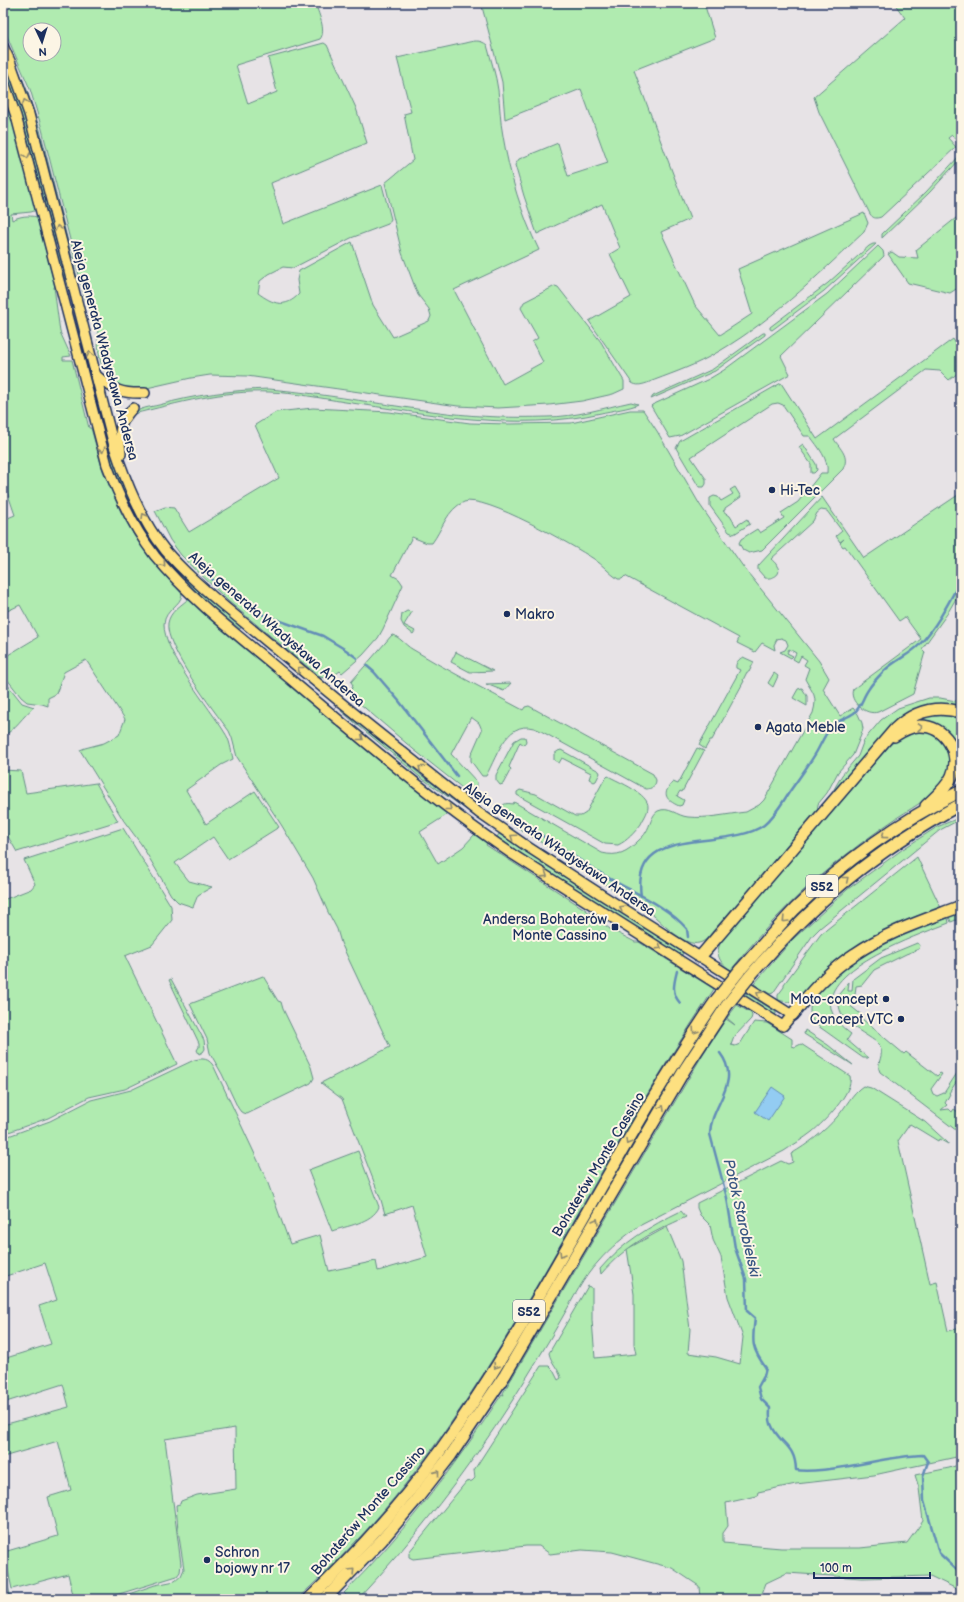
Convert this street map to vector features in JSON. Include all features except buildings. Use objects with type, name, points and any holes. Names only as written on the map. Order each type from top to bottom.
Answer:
[{"type":"highway","points":[[700,957],[895,729],[911,716],[931,709],[946,709],[961,712]]},
{"type":"highway","points":[[875,752],[894,736],[914,726],[934,729],[948,740],[955,756],[952,776],[942,790],[917,815]]},
{"type":"highway","name":"Bohaterów Monte Cassino","points":[[309,1599],[409,1491],[442,1449],[495,1368],[674,1064],[717,999],[740,970],[796,909],[866,849],[917,815],[961,791]]},
{"type":"highway","name":"Bohaterów Monte Cassino","points":[[325,1599],[381,1541],[416,1500],[451,1454],[505,1376],[684,1069],[727,1005],[750,976],[776,945],[826,896],[869,861],[918,828],[961,804]]},
{"type":"highway","points":[[918,828],[961,812]]},
{"type":"highway","points":[[792,1015],[822,981],[855,954],[895,932],[961,906]]},
{"type":"main road","name":"Aleja generała Władysława Andersa","points":[[3,46],[29,114],[114,446],[122,471],[144,516],[165,549],[194,580],[225,607],[479,814],[528,847],[792,1015],[784,1026],[512,854],[455,813],[337,718],[216,617],[190,593],[155,555],[139,533],[125,508],[107,465],[16,116],[3,79]]},
{"type":"main road","points":[[51,249],[63,246]]},
{"type":"main road","points":[[96,374],[114,390],[145,393]]},
{"type":"main road","points":[[122,471],[119,431],[123,419],[133,408]]},
{"type":"main road","points":[[692,968],[700,957]]},
{"type":"green space","points":[[3,3],[315,3],[320,16],[323,31],[320,39],[236,65],[248,104],[277,92],[268,58],[324,43],[327,45],[356,108],[367,143],[271,183],[283,224],[382,185],[391,219],[388,224],[351,238],[293,268],[283,267],[269,274],[260,281],[258,293],[274,302],[289,302],[299,294],[297,280],[299,271],[352,242],[373,305],[393,337],[429,321],[431,316],[429,309],[418,295],[402,253],[385,183],[413,160],[404,114],[411,112],[397,58],[476,41],[484,43],[487,45],[496,79],[502,130],[513,179],[527,223],[539,250],[454,290],[503,384],[543,362],[532,342],[538,338],[521,308],[524,302],[555,286],[558,287],[601,342],[624,381],[624,389],[613,394],[582,401],[549,405],[498,408],[458,406],[247,376],[210,375],[138,390],[119,389],[120,385],[113,380],[104,369],[99,357],[97,325],[85,299],[42,129],[30,89],[3,27]]},
{"type":"green space","points":[[481,3],[704,3],[715,38],[634,70],[690,219],[661,232],[695,305],[720,335],[752,314],[738,269],[864,213],[868,223],[864,232],[771,316],[731,344],[709,357],[678,371],[643,384],[637,385],[632,383],[589,321],[631,297],[610,254],[620,248],[602,204],[537,234],[515,165],[519,159],[558,143],[568,176],[608,163],[581,89],[505,119],[502,82]]},
{"type":"green space","points":[[894,3],[961,3],[961,142],[958,142],[952,135],[948,138],[956,147],[881,217],[876,218],[870,214],[819,112],[814,97],[905,18]]},
{"type":"green space","points":[[3,32],[27,90],[40,130],[77,278],[39,131],[26,91]]},
{"type":"green space","points":[[3,57],[19,97],[26,120],[57,244],[55,244],[23,120],[3,65]]},
{"type":"green space","points":[[3,92],[24,158],[37,210],[11,214],[12,220],[24,216],[37,217],[55,286],[60,332],[71,356],[63,357],[63,360],[72,360],[89,428],[91,428],[103,471],[121,512],[135,537],[182,594],[179,602],[170,611],[165,619],[164,624],[166,636],[171,649],[188,680],[225,733],[230,745],[233,759],[221,765],[186,790],[206,824],[255,791],[279,827],[228,859],[213,837],[175,863],[189,881],[212,887],[198,895],[193,907],[178,902],[171,895],[141,844],[124,821],[80,750],[104,743],[119,735],[125,719],[86,660],[64,672],[56,694],[48,698],[48,706],[27,702],[21,697],[3,674],[3,658],[38,637],[20,605],[3,613],[3,520],[15,515],[3,480]]},
{"type":"green space","points":[[961,154],[961,158],[930,192],[882,238],[882,234],[926,192]]},
{"type":"green space","points":[[961,214],[961,286],[950,293],[908,283],[888,254],[892,252],[899,257],[918,258],[916,250]]},
{"type":"green space","points":[[873,244],[876,244],[824,291],[772,330],[770,329],[770,327],[828,283]]},
{"type":"green space","points":[[878,246],[883,251],[884,256],[781,356],[790,374],[680,436],[670,438],[651,406],[652,405],[709,379],[724,370],[827,294]]},
{"type":"green space","points":[[58,251],[60,253],[69,290],[59,265],[56,252]]},
{"type":"green space","points":[[765,333],[765,335],[715,371],[651,399],[653,396],[713,369]]},
{"type":"green space","points":[[953,339],[961,353],[961,376],[958,373],[949,380],[940,371],[926,370],[834,439],[845,456],[845,464],[843,469],[762,550],[749,553],[743,550],[739,543],[741,539],[757,529],[760,533],[784,518],[781,513],[798,502],[821,473],[827,473],[825,458],[810,436],[804,436],[783,405],[778,403],[772,404],[691,457],[706,479],[706,484],[704,487],[699,487],[676,448],[680,441],[781,383],[817,439]]},
{"type":"green space","points":[[269,389],[447,413],[497,417],[558,417],[579,414],[631,402],[638,404],[631,407],[569,418],[537,421],[505,421],[441,416],[289,393],[252,392],[201,398],[133,414],[138,410],[186,398],[227,392]]},
{"type":"green space","points":[[313,408],[389,412],[470,423],[509,424],[571,423],[630,410],[643,410],[657,431],[700,505],[744,568],[819,661],[829,678],[823,689],[840,716],[853,708],[858,714],[863,729],[853,755],[838,772],[827,793],[818,804],[817,812],[705,940],[699,943],[687,942],[654,916],[505,819],[501,814],[500,809],[504,805],[513,804],[514,802],[602,853],[608,854],[622,853],[634,845],[644,835],[654,815],[658,811],[669,810],[688,817],[710,817],[746,812],[759,805],[764,800],[813,713],[815,698],[805,679],[809,668],[804,665],[807,660],[801,656],[798,662],[793,659],[796,653],[789,649],[787,653],[793,656],[791,658],[780,652],[785,650],[788,645],[786,640],[781,638],[777,639],[774,645],[775,650],[762,643],[755,652],[737,643],[739,638],[625,576],[622,579],[618,579],[594,559],[549,533],[509,513],[490,506],[475,502],[464,502],[458,505],[445,520],[432,543],[427,543],[412,537],[392,575],[399,579],[403,585],[378,638],[363,655],[342,673],[340,671],[329,679],[320,677],[228,601],[181,555],[170,540],[155,511],[165,507],[174,508],[189,532],[279,478],[255,425],[276,412]]},
{"type":"green space","points":[[101,426],[104,426],[123,485],[152,536],[185,578],[200,593],[241,627],[240,629],[213,607],[190,585],[151,541],[136,516],[123,489],[111,460]]},
{"type":"green space","points":[[803,444],[816,464],[817,470],[814,473],[811,473],[811,464],[799,447]]},
{"type":"green space","points":[[735,487],[741,497],[723,511],[730,516],[736,526],[747,519],[750,524],[734,534],[729,532],[710,506],[710,498],[714,496],[718,497],[721,501],[733,494],[730,490]]},
{"type":"green space","points":[[961,493],[961,590],[947,614],[922,649],[925,652],[913,694],[878,712],[873,713],[863,710],[853,698],[853,689],[921,639],[905,617],[899,621],[845,546],[843,547],[840,543],[844,539],[840,542],[836,536],[842,531],[827,511],[821,510],[817,513],[813,521],[771,559],[776,564],[779,572],[776,576],[765,578],[758,570],[758,566],[822,497],[864,558]]},
{"type":"green space","points":[[187,600],[191,600],[237,642],[239,641],[382,762],[448,814],[420,832],[438,864],[463,847],[475,834],[487,843],[486,845],[586,910],[610,929],[635,942],[639,942],[714,989],[650,1089],[518,1318],[447,1429],[382,1513],[355,1543],[312,1585],[297,1599],[114,1599],[155,1585],[175,1581],[181,1576],[184,1569],[176,1505],[180,1504],[181,1501],[197,1495],[236,1489],[235,1428],[165,1439],[181,1564],[180,1572],[177,1576],[103,1599],[74,1599],[68,1574],[12,1589],[4,1552],[58,1536],[48,1497],[71,1490],[58,1441],[3,1457],[3,1425],[69,1407],[63,1384],[3,1403],[3,1359],[51,1344],[39,1306],[57,1300],[45,1263],[3,1277],[3,1138],[50,1121],[91,1100],[131,1090],[194,1060],[206,1059],[214,1067],[266,1178],[290,1244],[320,1235],[329,1271],[376,1261],[378,1271],[427,1257],[412,1205],[385,1214],[342,1099],[321,1083],[390,1047],[341,943],[337,929],[313,878],[282,826],[237,757],[229,731],[191,678],[174,647],[169,633],[169,619],[175,610]]},
{"type":"green space","points":[[407,611],[412,612],[404,625],[415,631],[413,634],[404,627],[401,621],[402,614]]},
{"type":"green space","points":[[392,635],[397,637],[409,647],[481,688],[523,710],[525,707],[529,706],[653,774],[656,780],[655,784],[651,788],[646,789],[539,730],[528,727],[519,728],[505,740],[486,776],[482,776],[471,761],[471,755],[482,730],[479,723],[471,717],[451,754],[477,782],[477,788],[474,791],[466,791],[413,749],[352,697],[351,690],[353,685],[351,682]]},
{"type":"green space","points":[[456,652],[493,671],[470,672],[451,662]]},
{"type":"green space","points":[[743,657],[754,662],[749,672],[747,672],[743,680],[744,681],[712,740],[710,740],[705,749],[699,745],[740,670],[736,668],[736,664]]},
{"type":"green space","points":[[774,673],[778,676],[773,687],[768,683]]},
{"type":"green space","points":[[3,679],[22,703],[34,707],[7,734],[3,736]]},
{"type":"green space","points":[[511,683],[504,691],[486,684],[487,684]]},
{"type":"green space","points":[[802,688],[807,696],[807,706],[793,698],[798,689]]},
{"type":"green space","points":[[929,698],[940,698],[961,702],[961,708],[925,706],[834,792],[833,791],[842,775],[858,756],[864,740],[881,720],[898,708]]},
{"type":"green space","points":[[342,709],[421,775],[464,808],[420,777],[341,711]]},
{"type":"green space","points":[[946,714],[961,717],[961,761],[957,743],[947,731],[933,723],[915,719],[924,716]]},
{"type":"green space","points":[[923,731],[935,736],[944,743],[949,752],[949,773],[937,789],[925,800],[868,838],[834,864],[802,892],[772,922],[731,970],[723,964],[718,953],[722,940],[890,745],[905,735]]},
{"type":"green space","points":[[521,737],[525,737],[526,741],[524,745],[520,742],[509,767],[511,769],[503,784],[500,785],[496,780],[496,775],[514,741]]},
{"type":"green space","points":[[697,748],[704,751],[682,792],[680,791],[677,796],[684,800],[682,805],[679,806],[668,799],[666,793],[669,786],[673,782],[678,784]]},
{"type":"green space","points":[[561,750],[599,771],[600,773],[596,781],[594,782],[589,779],[591,773],[562,758],[559,763],[554,760],[554,754]]},
{"type":"green space","points":[[3,770],[21,771],[26,793],[96,783],[118,821],[17,852],[3,828]]},
{"type":"green space","points":[[608,776],[639,793],[647,802],[648,807],[639,827],[628,839],[618,845],[605,844],[517,795],[517,792],[520,790],[536,794],[575,816],[581,816],[586,813],[604,780]]},
{"type":"green space","points":[[961,817],[961,819],[940,830],[820,928],[813,935],[773,993],[770,994],[754,984],[793,939],[848,889],[903,849],[937,827]]},
{"type":"green space","points":[[123,828],[171,906],[172,920],[152,945],[125,956],[177,1064],[125,1089],[89,1097],[48,1118],[3,1134],[3,900],[31,889],[35,884],[24,860]]},
{"type":"green space","points":[[499,834],[683,954],[680,955],[536,864],[497,837]]},
{"type":"green space","points":[[917,857],[941,908],[897,925],[856,946],[830,965],[797,999],[789,1002],[778,1000],[778,995],[784,987],[784,984],[821,934]]},
{"type":"green space","points":[[961,912],[961,918],[951,922],[949,917]]},
{"type":"green space","points":[[948,918],[949,923],[909,939],[860,964],[841,980],[831,997],[833,1015],[851,1034],[847,1040],[868,1058],[863,1058],[814,1023],[810,1012],[810,1006],[813,999],[840,971],[860,956],[897,937]]},
{"type":"green space","points":[[917,943],[920,945],[919,949],[874,970],[862,985],[856,986],[855,995],[848,1004],[863,1016],[861,1018],[904,1054],[906,1052],[937,1076],[940,1073],[942,1074],[931,1089],[933,1094],[937,1096],[944,1093],[961,1067],[961,1075],[949,1093],[950,1094],[945,1103],[947,1105],[941,1110],[949,1109],[952,1112],[954,1109],[961,1114],[961,1134],[880,1072],[879,1065],[881,1049],[879,1045],[851,1025],[842,1015],[840,1010],[839,994],[849,982],[848,991],[852,991],[853,979],[881,958]]},
{"type":"green space","points":[[263,976],[278,1001],[281,1002],[311,1067],[314,1078],[311,1083],[247,1114],[241,1112],[238,1108],[210,1053],[207,1039],[190,1004]]},
{"type":"green space","points":[[171,979],[204,1040],[205,1049],[199,1054],[197,1050],[199,1043],[169,980]]},
{"type":"green space","points":[[746,993],[776,1012],[776,1014],[774,1015],[744,996]]},
{"type":"green space","points":[[737,1005],[751,1013],[752,1016],[734,1037],[731,1045],[735,1046],[740,1044],[754,1022],[767,1023],[792,1039],[792,1046],[795,1047],[801,1044],[850,1076],[850,1083],[843,1098],[824,1121],[798,1142],[784,1151],[639,1226],[607,1252],[583,1282],[512,1401],[459,1479],[440,1504],[379,1576],[358,1599],[350,1599],[344,1593],[388,1547],[428,1498],[466,1447],[502,1394],[504,1395],[503,1393],[703,1054],[726,1019],[735,1025],[727,1018]]},
{"type":"green space","points":[[805,1030],[828,1045],[853,1065],[804,1034]]},
{"type":"green space","points":[[863,1086],[871,1088],[925,1122],[948,1143],[939,1139],[938,1141],[910,1124],[898,1141],[930,1284],[937,1282],[948,1331],[961,1328],[961,1456],[874,1475],[796,1484],[758,1492],[757,1496],[726,1503],[728,1526],[723,1533],[723,1543],[781,1548],[860,1548],[907,1543],[923,1521],[919,1488],[915,1475],[961,1464],[961,1591],[930,1576],[862,1578],[787,1573],[766,1583],[760,1599],[700,1599],[699,1586],[672,1568],[612,1552],[582,1550],[550,1554],[539,1546],[526,1546],[413,1559],[409,1557],[409,1552],[466,1482],[472,1481],[475,1478],[474,1470],[541,1366],[549,1366],[553,1370],[558,1380],[561,1378],[551,1360],[549,1353],[588,1286],[592,1288],[592,1320],[595,1358],[636,1354],[634,1344],[634,1294],[627,1249],[667,1227],[681,1261],[690,1329],[688,1353],[716,1357],[740,1364],[743,1337],[728,1297],[721,1257],[713,1240],[710,1225],[700,1215],[697,1208],[697,1203],[781,1161],[788,1164],[793,1162],[791,1154],[810,1142],[827,1128],[849,1100]]},
{"type":"green space","points":[[358,1151],[379,1207],[371,1217],[332,1231],[308,1170]]},
{"type":"green space","points":[[681,1211],[686,1217],[650,1234],[630,1247],[601,1274],[600,1269],[627,1243],[658,1223]]},
{"type":"green space","points":[[3,1566],[11,1599],[3,1599]]},
{"type":"water","points":[[772,1087],[785,1096],[768,1121],[755,1112]]},
{"type":"waterway","points":[[209,577],[261,614],[323,636],[357,658]]},
{"type":"waterway","points":[[641,896],[642,873],[650,857],[665,848],[684,843],[748,833],[764,825],[772,818],[817,751],[831,727],[854,713],[873,682],[888,667],[920,644],[937,622],[961,580]]},
{"type":"waterway","points":[[367,666],[399,701],[457,776]]},
{"type":"waterway","points":[[516,819],[595,870],[660,906],[687,929],[688,937]]},
{"type":"waterway","points":[[677,971],[674,992],[680,1003]]},
{"type":"waterway","name":"Potok Starobielski","points":[[720,1053],[726,1064],[728,1074],[727,1084],[711,1123],[710,1134],[727,1198],[735,1248],[746,1279],[747,1311],[755,1318],[753,1333],[755,1350],[766,1368],[764,1376],[758,1387],[761,1399],[770,1408],[771,1424],[774,1431],[790,1449],[793,1454],[796,1470],[800,1471],[830,1469],[900,1457],[923,1455],[928,1462],[923,1476],[924,1501],[939,1553],[961,1574]]},
{"type":"place","name":"Hi-Tec","points":[[772,490]]},
{"type":"place","name":"Makro","points":[[507,614]]},
{"type":"place","name":"Agata Meble","points":[[758,727]]},
{"type":"place","name":"Andersa Bohaterów Monte Cassino","points":[[615,927]]},
{"type":"place","name":"Moto-concept","points":[[886,999]]},
{"type":"place","name":"Concept VTC","points":[[901,1019]]},
{"type":"place","name":"Schron bojowy nr 17","points":[[207,1560]]}]
